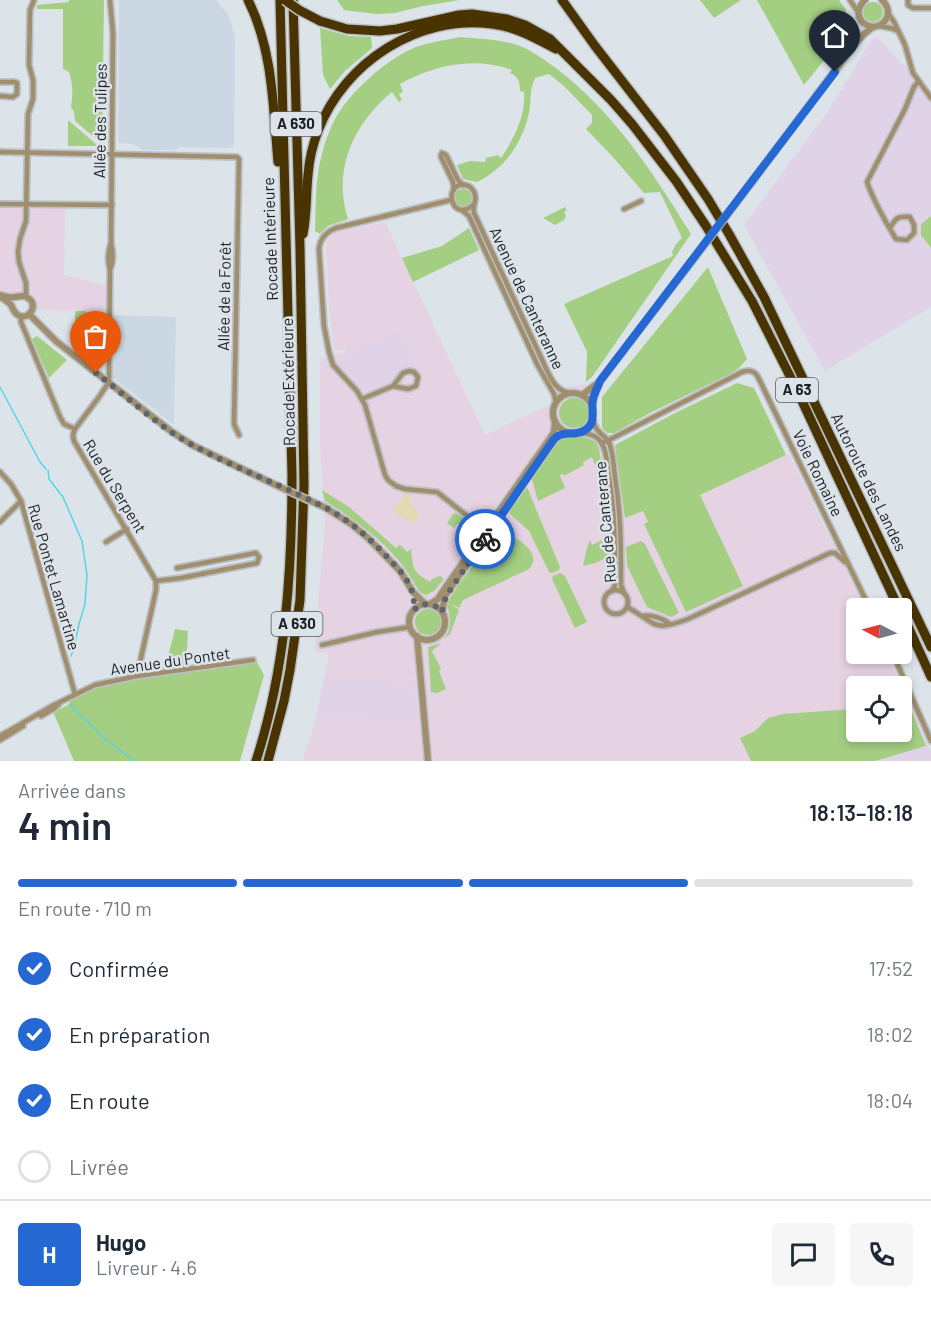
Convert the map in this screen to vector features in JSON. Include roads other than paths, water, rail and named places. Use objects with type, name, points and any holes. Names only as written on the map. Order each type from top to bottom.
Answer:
[{"type":"highway","points":[[248,0],[259,24],[266,49],[271,80],[278,167],[284,185]]},
{"type":"highway","name":"Rocade Intérieure","points":[[256,761],[267,724],[282,645],[291,549],[292,475],[280,0]]},
{"type":"highway","points":[[285,0],[320,21],[347,29],[380,31],[397,29],[472,14],[507,19],[541,33],[563,53]]},
{"type":"highway","name":"Rocade Extérieure","points":[[268,761],[284,701],[300,600],[304,484],[293,0]]},
{"type":"highway","name":"Autoroute des Landes","points":[[562,0],[681,159],[734,243],[764,297],[931,647]]},
{"type":"highway","points":[[300,248],[307,218],[308,174],[318,131],[332,102],[351,77],[381,51],[429,29],[462,22],[510,27],[563,53]]},
{"type":"highway","name":"Autoroute des Landes","points":[[563,53],[632,124],[676,181],[735,273],[796,388],[894,598]]},
{"type":"highway","points":[[912,635],[931,677]]},
{"type":"street","points":[[26,296],[26,283],[18,252],[26,221],[28,114],[33,99],[33,80],[29,65],[30,10],[34,0]]},
{"type":"street","name":"Allée des Tulipes","points":[[108,382],[110,269],[113,250],[111,205],[113,33],[110,0]]},
{"type":"street","points":[[850,0],[866,25],[898,31]]},
{"type":"street","points":[[858,12],[865,0]]},
{"type":"street","points":[[908,0],[908,5],[913,8],[931,8]]},
{"type":"street","points":[[884,1],[905,45],[911,69],[931,98]]},
{"type":"street","points":[[582,395],[600,381],[855,44],[864,34],[886,21],[888,13]]},
{"type":"street","points":[[855,44],[860,32],[861,20]]},
{"type":"street","points":[[0,82],[17,83],[17,94],[13,97],[0,96]]},
{"type":"street","points":[[890,228],[895,219],[902,216],[910,218],[914,225],[914,233],[907,240],[896,239],[872,196],[867,182],[918,82]]},
{"type":"street","points":[[0,152],[112,154]]},
{"type":"street","points":[[442,153],[446,155],[458,180],[463,185],[470,187],[476,197],[470,208],[462,210],[455,207],[451,200],[453,182],[441,157],[442,153]]},
{"type":"street","name":"Allée de la Forêt","points":[[112,154],[237,156],[239,159],[234,424],[239,435]]},
{"type":"street","points":[[453,190],[463,185]]},
{"type":"street","points":[[451,200],[336,228],[326,233],[321,240],[320,249],[323,313],[329,352],[336,369],[362,399],[382,468],[388,480],[405,489],[437,492],[485,530]]},
{"type":"street","points":[[624,209],[641,201]]},
{"type":"street","points":[[0,204],[111,205]]},
{"type":"street","name":"Avenue de Canteranne","points":[[473,205],[474,213],[551,379],[559,390],[570,393]]},
{"type":"street","name":"Avenue de Canteranne","points":[[462,210],[469,216],[538,366],[554,394],[556,403]]},
{"type":"street","points":[[0,296],[16,298],[26,296],[33,304],[32,309],[29,314],[21,316],[14,312],[12,306],[0,296]]},
{"type":"street","points":[[12,306],[16,298]]},
{"type":"street","points":[[29,314],[50,337],[185,441],[326,508],[351,524],[400,571],[413,592],[428,604],[439,608],[442,612],[445,622],[442,632],[428,640],[417,636],[410,627],[414,610],[419,605],[428,604],[438,598],[551,437],[554,432],[553,415],[556,403],[564,395],[570,393],[587,398],[594,413],[588,428],[554,439],[446,596],[442,612]]},
{"type":"street","name":"Rue du Serpent","points":[[21,316],[21,322],[60,417],[64,424],[75,429],[74,441],[156,581]]},
{"type":"street","points":[[96,373],[105,370],[109,364]]},
{"type":"street","name":"Voie Romaine","points":[[602,442],[742,372],[751,370],[758,377],[864,598]]},
{"type":"street","points":[[362,399],[393,386],[406,371],[412,371],[418,377],[416,386],[411,389],[393,386]]},
{"type":"street","points":[[592,406],[600,381]]},
{"type":"street","points":[[75,429],[108,382]]},
{"type":"street","name":"Rue de Canterane","points":[[593,419],[596,429],[608,441],[613,461],[619,508],[621,585],[624,593]]},
{"type":"street","points":[[555,422],[567,433]]},
{"type":"street","name":"Rue de Canterane","points":[[578,433],[591,435],[602,442],[607,462],[613,508],[615,585],[612,591]]},
{"type":"street","name":"Rue Pontet Lamartine","points":[[0,472],[11,484],[21,501],[75,694]]},
{"type":"street","points":[[0,522],[21,501]]},
{"type":"street","points":[[106,542],[127,529]]},
{"type":"street","points":[[475,552],[486,533],[485,530]]},
{"type":"street","points":[[627,607],[643,616],[650,615],[670,624],[688,619],[830,552],[835,553],[848,565]]},
{"type":"street","points":[[137,676],[156,581],[257,563],[259,557],[256,553],[177,568]]},
{"type":"street","points":[[618,590],[624,593],[628,600],[627,607],[622,613],[614,614],[607,610],[606,596],[618,590]]},
{"type":"street","points":[[413,592],[414,610]]},
{"type":"street","points":[[322,645],[410,627]]},
{"type":"street","points":[[417,636],[428,761]]},
{"type":"street","points":[[419,656],[428,640]]},
{"type":"street","name":"Avenue du Pontet","points":[[0,738],[55,708],[75,694],[102,683],[252,660]]},
{"type":"street","points":[[897,664],[931,741]]},
{"type":"waterway","points":[[0,387],[40,462],[46,469]]},
{"type":"waterway","points":[[48,470],[49,479],[63,497],[82,541],[87,575],[85,604],[71,656]]},
{"type":"waterway","points":[[70,705],[104,738],[134,761]]}]
